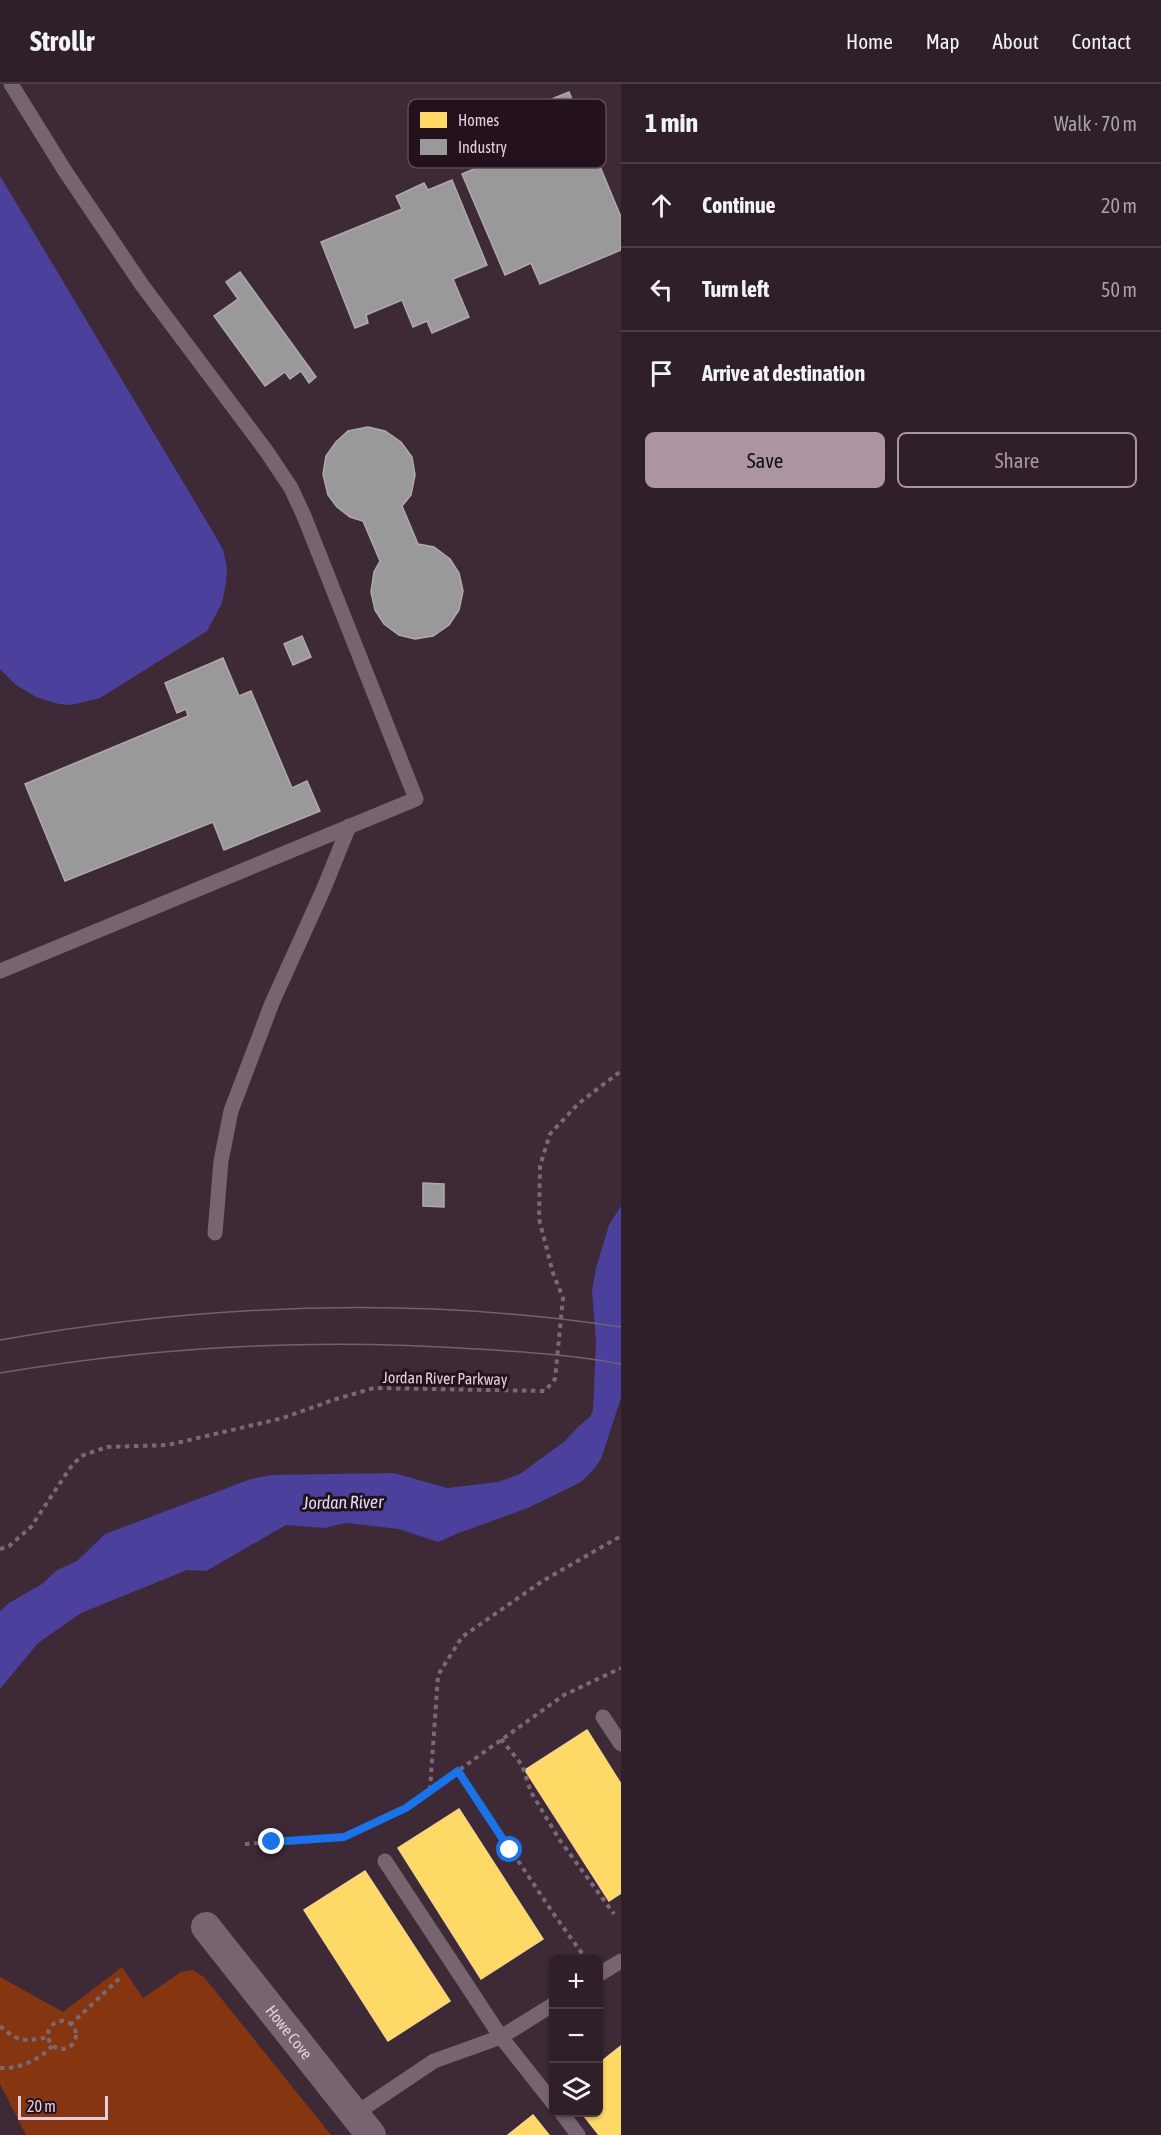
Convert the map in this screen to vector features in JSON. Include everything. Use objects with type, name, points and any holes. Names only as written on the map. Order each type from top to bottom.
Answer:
[{"type":"street","name":"Howe Cove","points":[[206,1927],[363,2125]]},
{"type":"lane","points":[[0,971],[416,799],[291,488],[267,452],[142,285],[11,84]]},
{"type":"lane","points":[[214,1233],[221,1161],[231,1111],[272,1003],[324,888],[349,826]]},
{"type":"lane","points":[[603,1718],[621,1744]]},
{"type":"lane","points":[[385,1861],[501,2037],[549,2097]]},
{"type":"lane","points":[[603,1972],[621,1961]]},
{"type":"lane","points":[[363,2125],[434,2061],[501,2037],[549,2007]]},
{"type":"lane","points":[[565,2117],[578,2135]]},
{"type":"path","name":"Jordan River Parkway","points":[[0,1549],[9,1546],[31,1527],[70,1468],[81,1456],[107,1447],[168,1445],[283,1418],[374,1388],[545,1391],[555,1379],[563,1298],[553,1273],[539,1219],[540,1166],[550,1134],[579,1103],[621,1071]]},
{"type":"path","points":[[430,1791],[438,1675],[462,1637],[541,1582],[621,1536]]},
{"type":"path","points":[[245,1844],[344,1837],[406,1808],[564,1695],[621,1668]]},
{"type":"path","points":[[501,1740],[522,1765],[531,1792],[558,1839],[614,1914]]},
{"type":"path","points":[[458,1771],[583,1955]]},
{"type":"path","points":[[70,2025],[120,1978]]},
{"type":"path","points":[[63,2022],[70,2025],[75,2033],[74,2042],[61,2049],[53,2045],[48,2037],[49,2029],[55,2023],[63,2022]]},
{"type":"path","points":[[0,2026],[15,2038],[22,2040],[48,2037]]},
{"type":"path","points":[[0,2068],[9,2069],[24,2065],[44,2055],[53,2045]]},
{"type":"shaded area","points":[[122,1967],[143,1998],[181,1972],[192,1970],[204,1977],[331,2135],[26,2135],[0,2084],[0,1977],[63,2012]]},
{"type":"water","points":[[0,176],[216,537],[223,550],[227,568],[222,603],[207,631],[100,698],[71,705],[36,697],[16,685],[0,669]]},
{"type":"water","name":"Jordan River","points":[[621,1206],[621,1398],[601,1459],[581,1482],[528,1508],[438,1542],[399,1529],[346,1523],[324,1528],[286,1525],[206,1571],[187,1570],[81,1613],[38,1643],[0,1689],[0,1611],[9,1603],[42,1584],[57,1570],[77,1561],[105,1534],[251,1479],[271,1475],[394,1473],[447,1488],[498,1482],[520,1474],[565,1441],[590,1417],[593,1410],[596,1341],[592,1291],[596,1268],[609,1225]]},
{"type":"building: Homes","points":[[587,1730],[621,1784],[621,1893],[609,1901],[525,1770]]},
{"type":"building: Homes","points":[[459,1809],[543,1939],[481,1979],[398,1848]]},
{"type":"building: Homes","points":[[365,1871],[450,2001],[388,2041],[304,1910]]},
{"type":"building: Homes","points":[[621,2046],[621,2135],[599,2135],[585,2117],[603,2117],[603,2060]]},
{"type":"building: Homes","points":[[533,2115],[549,2135],[508,2135]]},
{"type":"building: Industry","points":[[569,92],[572,99],[552,99]]},
{"type":"building: Industry","points":[[477,168],[601,168],[621,217],[621,250],[540,284],[531,263],[505,275],[462,174]]},
{"type":"building: Industry","points":[[452,180],[487,265],[453,279],[469,317],[432,333],[427,321],[413,327],[402,300],[366,315],[368,323],[355,328],[321,242],[402,209],[396,196],[424,183],[428,190]]},
{"type":"building: Industry","points":[[240,272],[316,377],[309,383],[301,371],[290,379],[285,372],[265,386],[214,316],[238,299],[226,282]]},
{"type":"building: Industry","points":[[368,427],[385,431],[401,442],[412,457],[415,475],[411,495],[402,506],[418,544],[434,547],[450,559],[459,573],[463,591],[459,610],[449,625],[433,636],[415,639],[399,635],[384,624],[375,610],[371,592],[374,572],[380,561],[363,521],[350,517],[337,507],[328,495],[323,474],[326,456],[348,431]]},
{"type":"building: Industry","points":[[302,636],[311,657],[293,665],[284,644]]},
{"type":"building: Industry","points":[[223,658],[239,696],[251,691],[292,788],[307,781],[320,811],[224,850],[213,822],[65,881],[25,784],[188,716],[186,709],[177,713],[165,683]]},
{"type":"building: Industry","points":[[423,1183],[444,1184],[444,1207],[423,1206]]},
{"type":"tram line","points":[[0,1340],[154,1318],[310,1308],[466,1311],[544,1317],[621,1327]]},
{"type":"tram line","points":[[0,1373],[119,1356],[178,1351],[356,1344],[530,1353],[621,1364]]},
{"type":"route","points":[[272,1842],[344,1837],[406,1808],[458,1771],[510,1850]]}]
